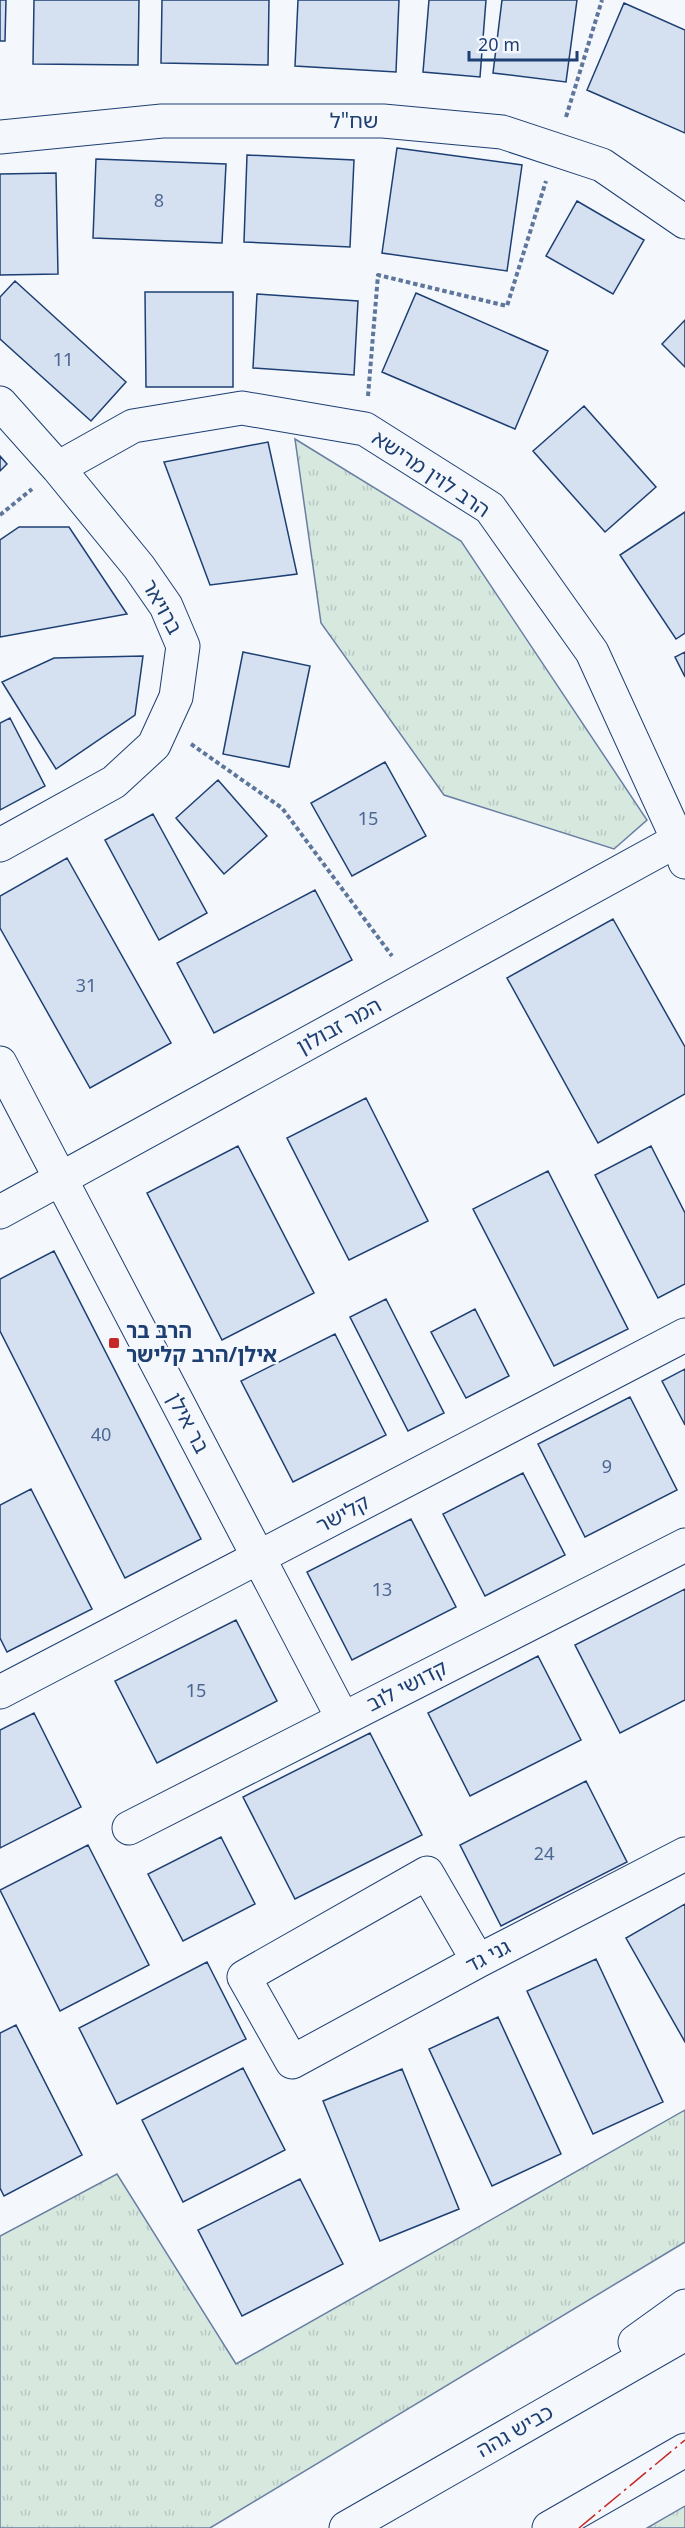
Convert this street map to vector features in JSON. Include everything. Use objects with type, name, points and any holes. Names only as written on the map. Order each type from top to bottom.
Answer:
[{"type":"main road","name":"שח\"ל","points":[[0,137],[162,121],[383,121],[502,132],[602,165],[685,222]]},
{"type":"main road","name":"ברויאר","points":[[0,403],[58,468],[139,567],[166,606],[183,646],[176,697],[154,745],[114,782],[0,845]]},
{"type":"main road","name":"הרב לוין מרישא","points":[[58,468],[133,426],[242,408],[365,429],[490,508],[592,652],[681,851]]},
{"type":"main road","name":"המר זבולון","points":[[0,1212],[413,986],[681,851]]},
{"type":"main road","name":"בר אילן","points":[[0,1063],[343,1719]]},
{"type":"main road","name":"קלישר","points":[[0,1692],[685,1335]]},
{"type":"main road","name":"קדושי לוב","points":[[129,1828],[685,1545]]},
{"type":"main road","name":"גני גד","points":[[478,1962],[427,1873],[244,1977],[292,2062],[685,1854]]},
{"type":"main road","points":[[488,2446],[685,2306]]},
{"type":"main road","name":"כביש גהה","points":[[346,2528],[685,2334]]},
{"type":"main road","points":[[549,2528],[685,2450]]},
{"type":"path","points":[[365,429],[378,274],[507,306],[602,0]]},
{"type":"path","points":[[163,725],[282,808],[413,986]]},
{"type":"green space","points":[[295,439],[461,541],[647,820],[614,849],[444,795],[321,623]]},
{"type":"green space","points":[[685,2110],[685,2242],[210,2528],[0,2528],[0,2236],[117,2174],[236,2364]]},
{"type":"green space","points":[[685,2506],[685,2528],[647,2528]]},
{"type":"building","points":[[0,0],[6,0],[5,41],[0,41]]},
{"type":"building","points":[[34,0],[139,0],[138,65],[33,64]]},
{"type":"building","points":[[162,0],[269,0],[268,65],[161,63]]},
{"type":"building","points":[[298,0],[399,0],[396,72],[295,66]]},
{"type":"building","points":[[429,0],[486,0],[480,77],[423,72]]},
{"type":"building","points":[[502,0],[577,0],[566,82],[493,73]]},
{"type":"building","points":[[624,3],[685,30],[685,133],[587,90]]},
{"type":"building","points":[[397,148],[522,165],[507,271],[382,253]]},
{"type":"building","points":[[247,155],[354,160],[350,247],[244,242]]},
{"type":"building","points":[[96,159],[226,164],[222,243],[93,238]]},
{"type":"building","points":[[56,173],[58,274],[0,275],[0,174]]},
{"type":"building","points":[[577,201],[644,240],[613,294],[546,256]]},
{"type":"building","points":[[15,281],[126,382],[91,421],[0,339],[0,297]]},
{"type":"building","points":[[145,292],[233,292],[233,387],[146,387]]},
{"type":"building","points":[[416,293],[548,351],[515,429],[382,372]]},
{"type":"building","points":[[257,294],[358,301],[354,375],[253,368]]},
{"type":"building","points":[[685,320],[685,367],[662,344]]},
{"type":"building","points":[[584,406],[656,487],[605,532],[533,451]]},
{"type":"building","points":[[268,442],[297,574],[210,585],[164,462]]},
{"type":"building","points":[[0,456],[7,464],[0,471]]},
{"type":"building","points":[[685,512],[685,633],[676,639],[620,555]]},
{"type":"building","points":[[19,527],[69,527],[127,614],[0,637],[0,540]]},
{"type":"building","points":[[243,652],[310,666],[289,767],[223,754]]},
{"type":"building","points":[[685,652],[685,677],[675,657]]},
{"type":"building","points":[[143,656],[135,715],[56,769],[2,682],[54,658]]},
{"type":"building","points":[[10,718],[45,786],[0,810],[0,723]]},
{"type":"building","points":[[385,762],[426,836],[352,876],[311,803]]},
{"type":"building","points":[[218,780],[267,836],[224,874],[176,818]]},
{"type":"building","points":[[153,814],[207,913],[159,940],[105,840]]},
{"type":"building","points":[[67,858],[171,1043],[90,1088],[0,928],[0,896]]},
{"type":"building","points":[[315,890],[352,960],[214,1033],[177,963]]},
{"type":"building","points":[[613,919],[685,1047],[685,1094],[598,1143],[507,978]]},
{"type":"building","points":[[366,1098],[428,1221],[349,1260],[287,1138]]},
{"type":"building","points":[[238,1146],[314,1293],[222,1340],[147,1193]]},
{"type":"building","points":[[651,1146],[685,1213],[685,1284],[658,1298],[595,1175]]},
{"type":"building","points":[[548,1171],[628,1329],[554,1366],[473,1209]]},
{"type":"building","points":[[54,1251],[201,1539],[125,1578],[0,1331],[0,1279]]},
{"type":"building","points":[[386,1299],[444,1413],[408,1431],[350,1317]]},
{"type":"building","points":[[475,1309],[509,1376],[466,1398],[431,1332]]},
{"type":"building","points":[[335,1334],[386,1435],[293,1482],[241,1381]]},
{"type":"building","points":[[685,1369],[685,1425],[662,1381]]},
{"type":"building","points":[[630,1397],[677,1490],[585,1537],[538,1444]]},
{"type":"building","points":[[523,1473],[565,1555],[485,1596],[443,1514]]},
{"type":"building","points":[[31,1489],[92,1609],[7,1652],[0,1638],[0,1505]]},
{"type":"building","points":[[411,1519],[456,1607],[352,1660],[307,1572]]},
{"type":"building","points":[[685,1589],[685,1700],[620,1733],[575,1645]]},
{"type":"building","points":[[236,1620],[277,1701],[157,1763],[115,1681]]},
{"type":"building","points":[[538,1656],[581,1740],[470,1796],[428,1713]]},
{"type":"building","points":[[34,1713],[81,1807],[0,1848],[0,1730]]},
{"type":"building","points":[[370,1733],[422,1835],[295,1899],[243,1797]]},
{"type":"building","points":[[586,1781],[627,1862],[501,1926],[460,1845]]},
{"type":"building","points":[[221,1837],[255,1904],[183,1941],[148,1874]]},
{"type":"building","points":[[88,1845],[149,1965],[60,2011],[0,1890]]},
{"type":"building","points":[[685,1904],[685,2042],[626,1938]]},
{"type":"building","points":[[596,1959],[663,2102],[593,2134],[527,1991]]},
{"type":"building","points":[[207,1962],[246,2039],[117,2104],[79,2028]]},
{"type":"building","points":[[498,2017],[561,2154],[492,2186],[429,2049]]},
{"type":"building","points":[[16,2025],[82,2155],[4,2196],[0,2188],[0,2033]]},
{"type":"building","points":[[243,2068],[285,2150],[183,2202],[142,2120]]},
{"type":"building","points":[[402,2069],[459,2209],[380,2241],[323,2101]]},
{"type":"building","points":[[300,2179],[343,2264],[242,2316],[198,2230]]},
{"type":"power","points":[[579,2528],[685,2440]]},
{"type":"place","name":"הרב בר אילן/הרב קלישר","points":[[114,1343]]}]
